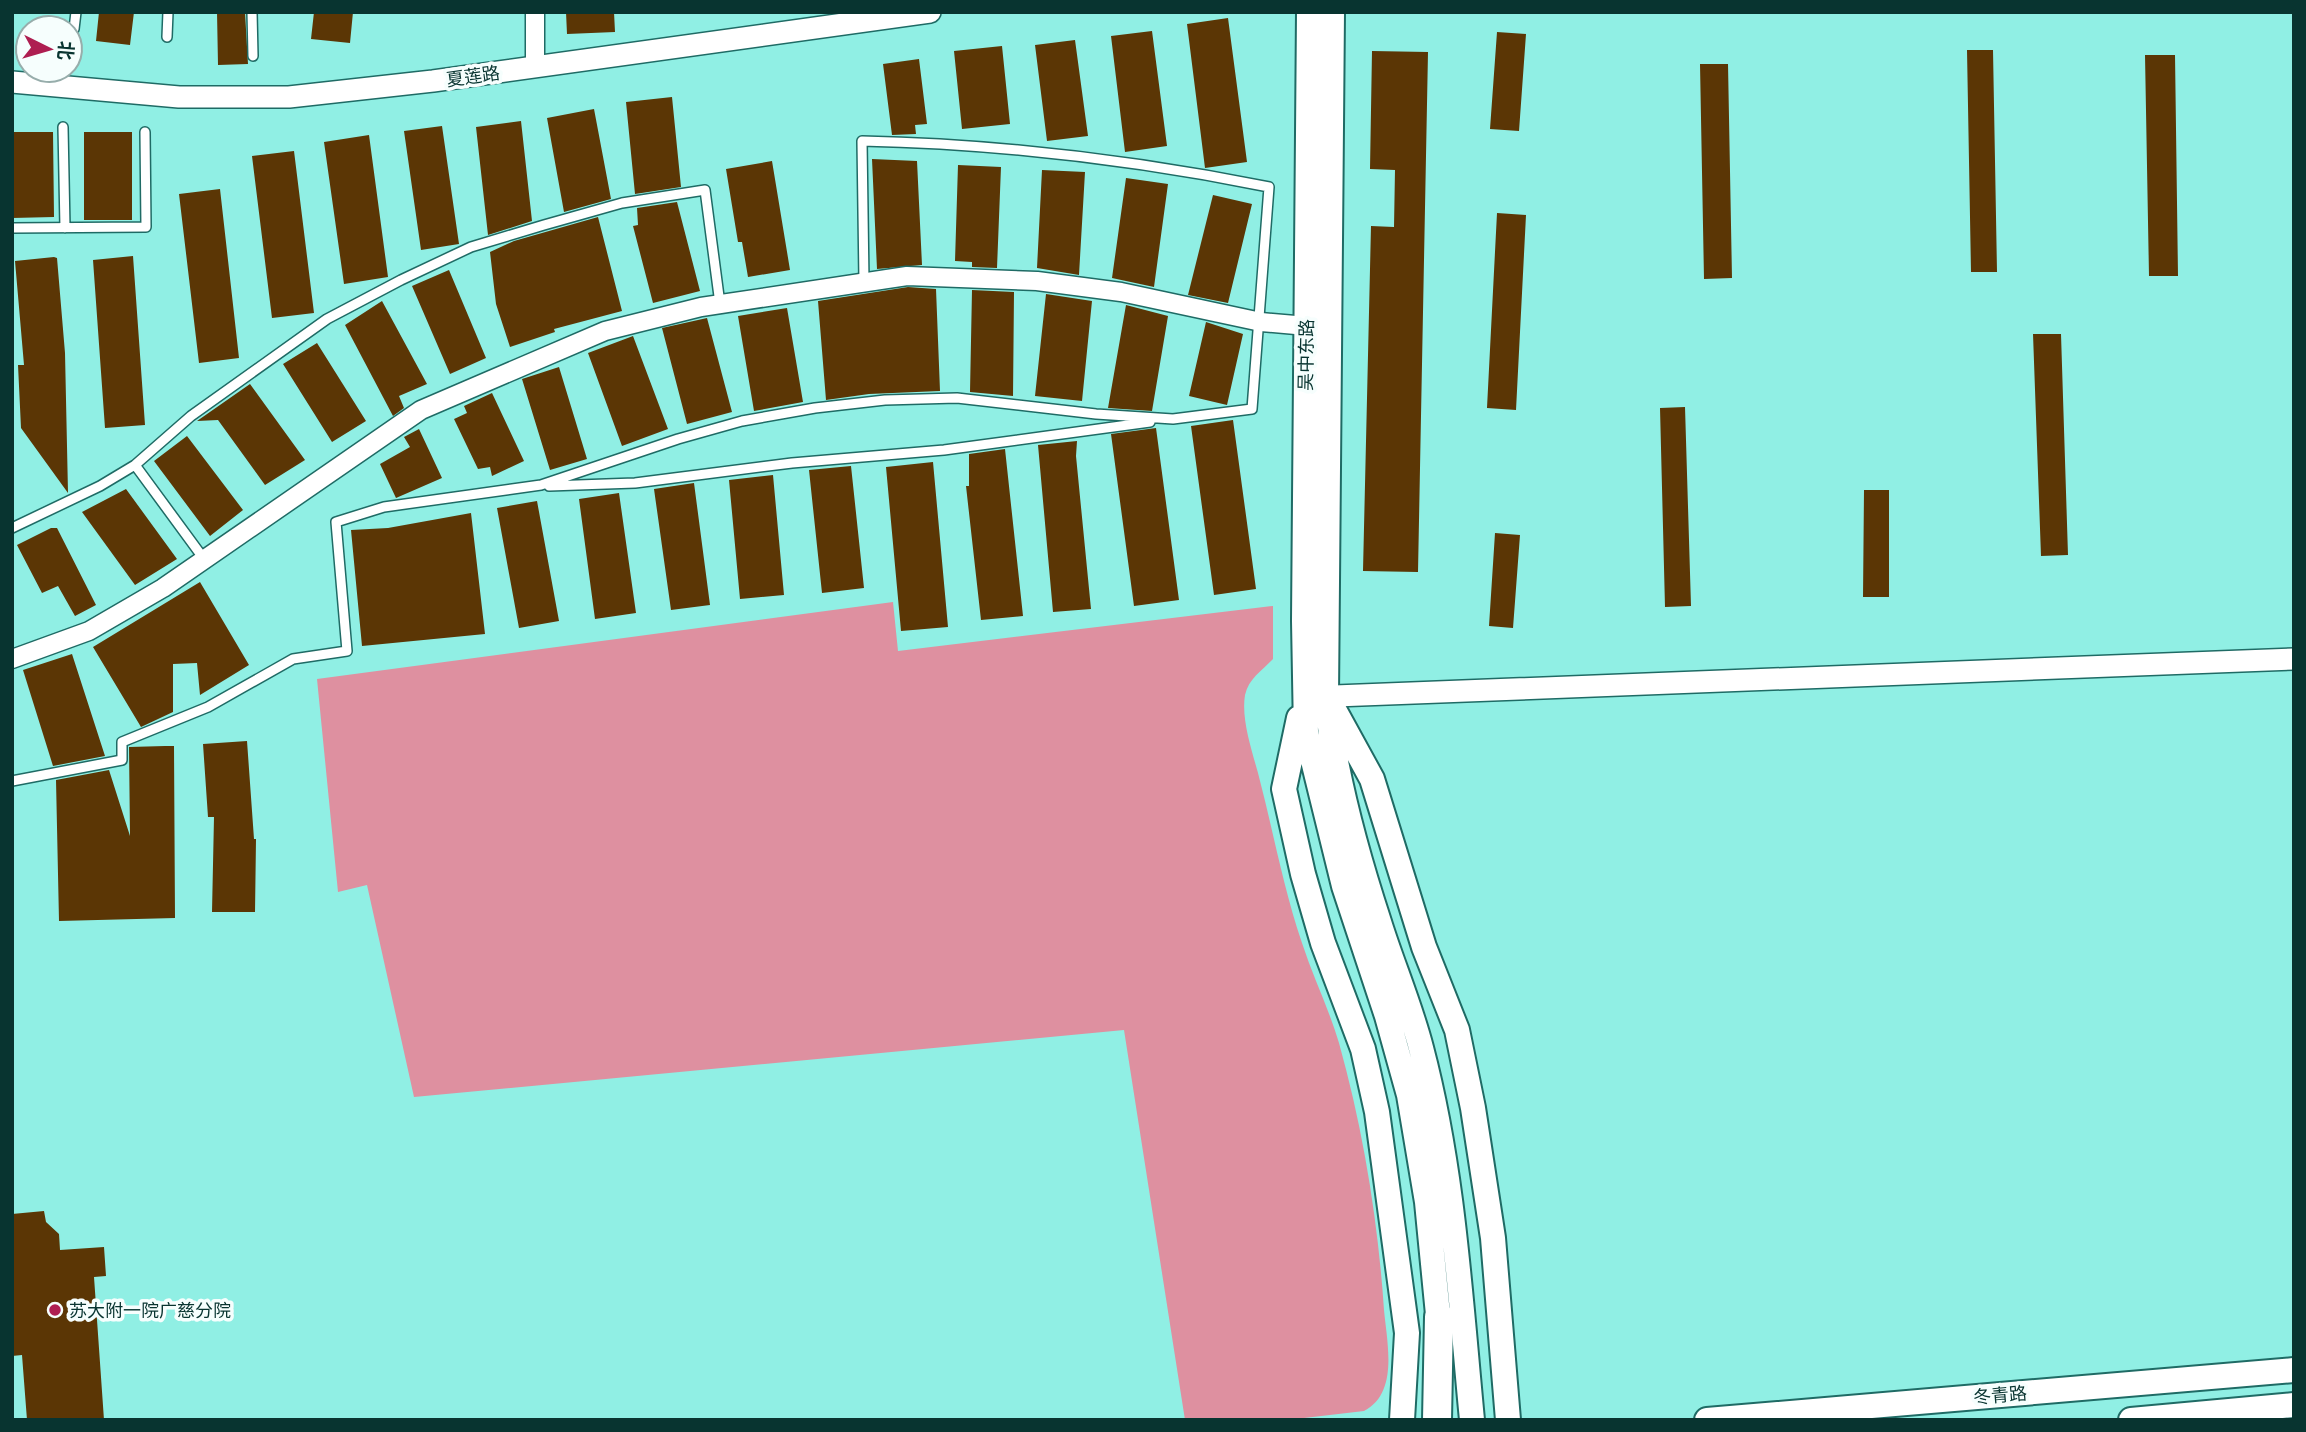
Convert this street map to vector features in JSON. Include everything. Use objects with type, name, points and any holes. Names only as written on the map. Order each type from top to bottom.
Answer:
[{"type":"highway","points":[[1437,1420],[1439,1317]]},
{"type":"main road","name":"吴中东路","points":[[1309,12],[1307,326],[1315,696]]},
{"type":"main road","name":"吴中东路","points":[[1315,696],[1332,12]]},
{"type":"main road","points":[[1315,696],[1332,747],[1409,1048],[1445,1162],[1472,1420]]},
{"type":"main road","points":[[1315,696],[1284,789],[1303,874],[1324,943],[1363,1049],[1377,1112],[1407,1333],[1402,1420]]},
{"type":"main road","points":[[1315,696],[1372,779],[1424,947],[1457,1030],[1493,1238],[1508,1420]]},
{"type":"main road","points":[[1409,1048],[1439,1317],[1447,1420]]},
{"type":"main road","name":"冬青路","points":[[1707,1420],[2294,1370]]},
{"type":"main road","points":[[2132,1420],[2294,1405]]},
{"type":"street","points":[[535,12],[535,67]]},
{"type":"street","name":"夏莲路","points":[[12,82],[179,97],[253,99],[327,93],[535,67],[930,12]]},
{"type":"street","points":[[12,659],[89,631],[163,588],[421,410],[605,331],[720,304],[907,276],[1020,279],[1121,292],[1261,322],[1307,326]]},
{"type":"street","points":[[1315,696],[2294,659]]},
{"type":"lane","points":[[167,37],[168,12]]},
{"type":"lane","points":[[252,12],[253,56]]},
{"type":"lane","points":[[63,127],[65,228]]},
{"type":"lane","points":[[12,228],[146,227],[145,132]]},
{"type":"lane","points":[[12,781],[122,760],[122,742],[208,706],[270,669],[293,659],[346,651],[337,522],[384,508],[541,485],[635,483],[792,463],[944,450],[1252,409],[1261,322],[1269,187],[1190,171],[946,143],[862,141],[864,282]]},
{"type":"lane","points":[[12,528],[100,486],[135,465],[191,416],[327,319],[471,247],[622,203],[705,190],[720,304]]},
{"type":"lane","points":[[541,485],[678,439],[743,421],[885,400],[957,398],[1096,414],[1173,419]]},
{"type":"lane","points":[[135,465],[204,559]]},
{"type":"shaded area","points":[[893,602],[898,651],[1273,606],[1273,659],[1250,684],[1245,695],[1244,714],[1295,922],[1339,1043],[1368,1175],[1378,1242],[1388,1366],[1382,1392],[1375,1403],[1364,1411],[1287,1420],[1185,1420],[1124,1030],[414,1097],[367,885],[338,892],[317,679]]},
{"type":"building","points":[[99,12],[134,12],[130,45],[96,41]]},
{"type":"building","points":[[217,12],[245,12],[248,64],[218,65]]},
{"type":"building","points":[[314,12],[353,12],[350,43],[311,39]]},
{"type":"building","points":[[566,12],[614,12],[615,32],[567,34]]},
{"type":"building","points":[[1228,18],[1247,162],[1205,168],[1187,24]]},
{"type":"building","points":[[1152,31],[1167,146],[1125,152],[1111,36]]},
{"type":"building","points":[[1497,32],[1526,34],[1519,131],[1490,129]]},
{"type":"building","points":[[1075,40],[1088,136],[1047,141],[1035,45]]},
{"type":"building","points":[[1002,46],[1010,124],[962,129],[954,51]]},
{"type":"building","points":[[1967,50],[1993,50],[1997,272],[1971,272]]},
{"type":"building","points":[[1372,51],[1428,52],[1418,572],[1363,571],[1371,226],[1394,227],[1395,170],[1370,169]]},
{"type":"building","points":[[2145,55],[2175,55],[2178,276],[2149,276]]},
{"type":"building","points":[[919,59],[927,124],[915,125],[916,134],[892,135],[883,64]]},
{"type":"building","points":[[1700,64],[1728,64],[1732,278],[1704,279]]},
{"type":"building","points":[[672,97],[681,187],[635,194],[626,102]]},
{"type":"building","points":[[594,109],[611,199],[564,212],[547,118]]},
{"type":"building","points":[[521,121],[532,221],[488,235],[476,127]]},
{"type":"building","points":[[442,126],[459,244],[421,250],[404,131]]},
{"type":"building","points":[[12,132],[53,132],[54,217],[12,218]]},
{"type":"building","points":[[84,132],[132,132],[132,220],[84,220]]},
{"type":"building","points":[[369,135],[388,277],[344,284],[324,142]]},
{"type":"building","points":[[294,151],[314,313],[272,318],[252,156]]},
{"type":"building","points":[[872,159],[917,161],[922,265],[877,269]]},
{"type":"building","points":[[772,161],[790,270],[748,277],[742,242],[738,242],[726,169]]},
{"type":"building","points":[[958,165],[1001,167],[997,268],[972,267],[972,262],[955,261]]},
{"type":"building","points":[[1042,170],[1085,172],[1079,275],[1037,268]]},
{"type":"building","points":[[1126,178],[1168,184],[1154,287],[1112,278]]},
{"type":"building","points":[[220,189],[239,358],[199,363],[179,194]]},
{"type":"building","points":[[1213,195],[1252,204],[1228,303],[1188,295]]},
{"type":"building","points":[[677,202],[700,291],[653,303],[633,226],[638,225],[637,208]]},
{"type":"building","points":[[1497,213],[1526,215],[1516,410],[1487,408]]},
{"type":"building","points":[[598,217],[622,311],[554,329],[555,332],[510,347],[496,304],[490,252],[514,241]]},
{"type":"building","points":[[133,256],[145,425],[105,428],[93,260]]},
{"type":"building","points":[[57,258],[65,353],[68,493],[21,428],[18,365],[24,365],[15,261]]},
{"type":"building","points":[[449,270],[486,358],[450,374],[412,286]]},
{"type":"building","points":[[908,287],[936,289],[940,391],[869,394],[826,400],[818,301]]},
{"type":"building","points":[[972,290],[1014,292],[1013,396],[970,392]]},
{"type":"building","points":[[1046,294],[1092,301],[1082,401],[1035,396]]},
{"type":"building","points":[[382,301],[427,384],[399,396],[404,408],[393,416],[345,325]]},
{"type":"building","points":[[1126,305],[1168,316],[1152,411],[1108,408]]},
{"type":"building","points":[[787,308],[803,402],[754,411],[738,316]]},
{"type":"building","points":[[707,318],[732,412],[687,424],[662,328]]},
{"type":"building","points":[[1206,322],[1243,334],[1227,405],[1189,396]]},
{"type":"building","points":[[2033,334],[2061,334],[2068,555],[2041,556]]},
{"type":"building","points":[[633,336],[668,429],[622,446],[588,353]]},
{"type":"building","points":[[317,343],[366,421],[332,442],[283,364]]},
{"type":"building","points":[[559,367],[587,459],[550,470],[522,379]]},
{"type":"building","points":[[250,384],[305,460],[265,485],[218,420],[197,421]]},
{"type":"building","points":[[492,393],[524,461],[492,476],[490,467],[478,469],[454,419],[467,413],[464,406]]},
{"type":"building","points":[[1685,407],[1691,606],[1665,607],[1660,408]]},
{"type":"building","points":[[1233,420],[1256,589],[1214,595],[1191,426]]},
{"type":"building","points":[[1156,428],[1179,600],[1134,606],[1111,434]]},
{"type":"building","points":[[419,429],[442,478],[396,498],[380,464],[410,447],[404,437]]},
{"type":"building","points":[[187,436],[243,510],[210,536],[154,461]]},
{"type":"building","points":[[1077,441],[1076,456],[1091,609],[1053,612],[1038,445]]},
{"type":"building","points":[[1005,449],[1023,616],[981,620],[966,486],[969,486],[969,454]]},
{"type":"building","points":[[933,462],[948,627],[901,631],[886,467]]},
{"type":"building","points":[[851,466],[864,588],[822,593],[809,470]]},
{"type":"building","points":[[773,475],[784,595],[740,599],[729,480]]},
{"type":"building","points":[[694,483],[710,605],[671,610],[654,489]]},
{"type":"building","points":[[126,489],[177,559],[135,585],[82,512]]},
{"type":"building","points":[[1864,490],[1889,490],[1889,597],[1863,597]]},
{"type":"building","points":[[619,493],[636,613],[595,619],[579,499]]},
{"type":"building","points":[[537,501],[559,621],[519,628],[497,508]]},
{"type":"building","points":[[471,513],[485,634],[362,646],[351,530],[388,528]]},
{"type":"building","points":[[51,528],[57,528],[96,605],[75,616],[58,586],[42,593],[17,545]]},
{"type":"building","points":[[1495,533],[1520,535],[1513,628],[1489,626]]},
{"type":"building","points":[[200,582],[249,665],[200,695],[197,663],[173,664],[173,712],[141,727],[93,647]]},
{"type":"building","points":[[72,654],[105,756],[53,766],[23,670]]},
{"type":"building","points":[[247,741],[256,839],[255,912],[212,912],[214,817],[208,817],[203,744]]},
{"type":"building","points":[[174,746],[175,918],[59,921],[56,780],[109,770],[130,836],[129,747]]},
{"type":"building","name":"苏大附一院广慈分院","points":[[44,1211],[46,1222],[59,1234],[60,1250],[104,1247],[106,1276],[94,1277],[104,1420],[27,1420],[22,1355],[12,1356],[12,1214]]},
{"type":"place","name":"苏大附一院广慈分院","points":[[55,1310]]}]
